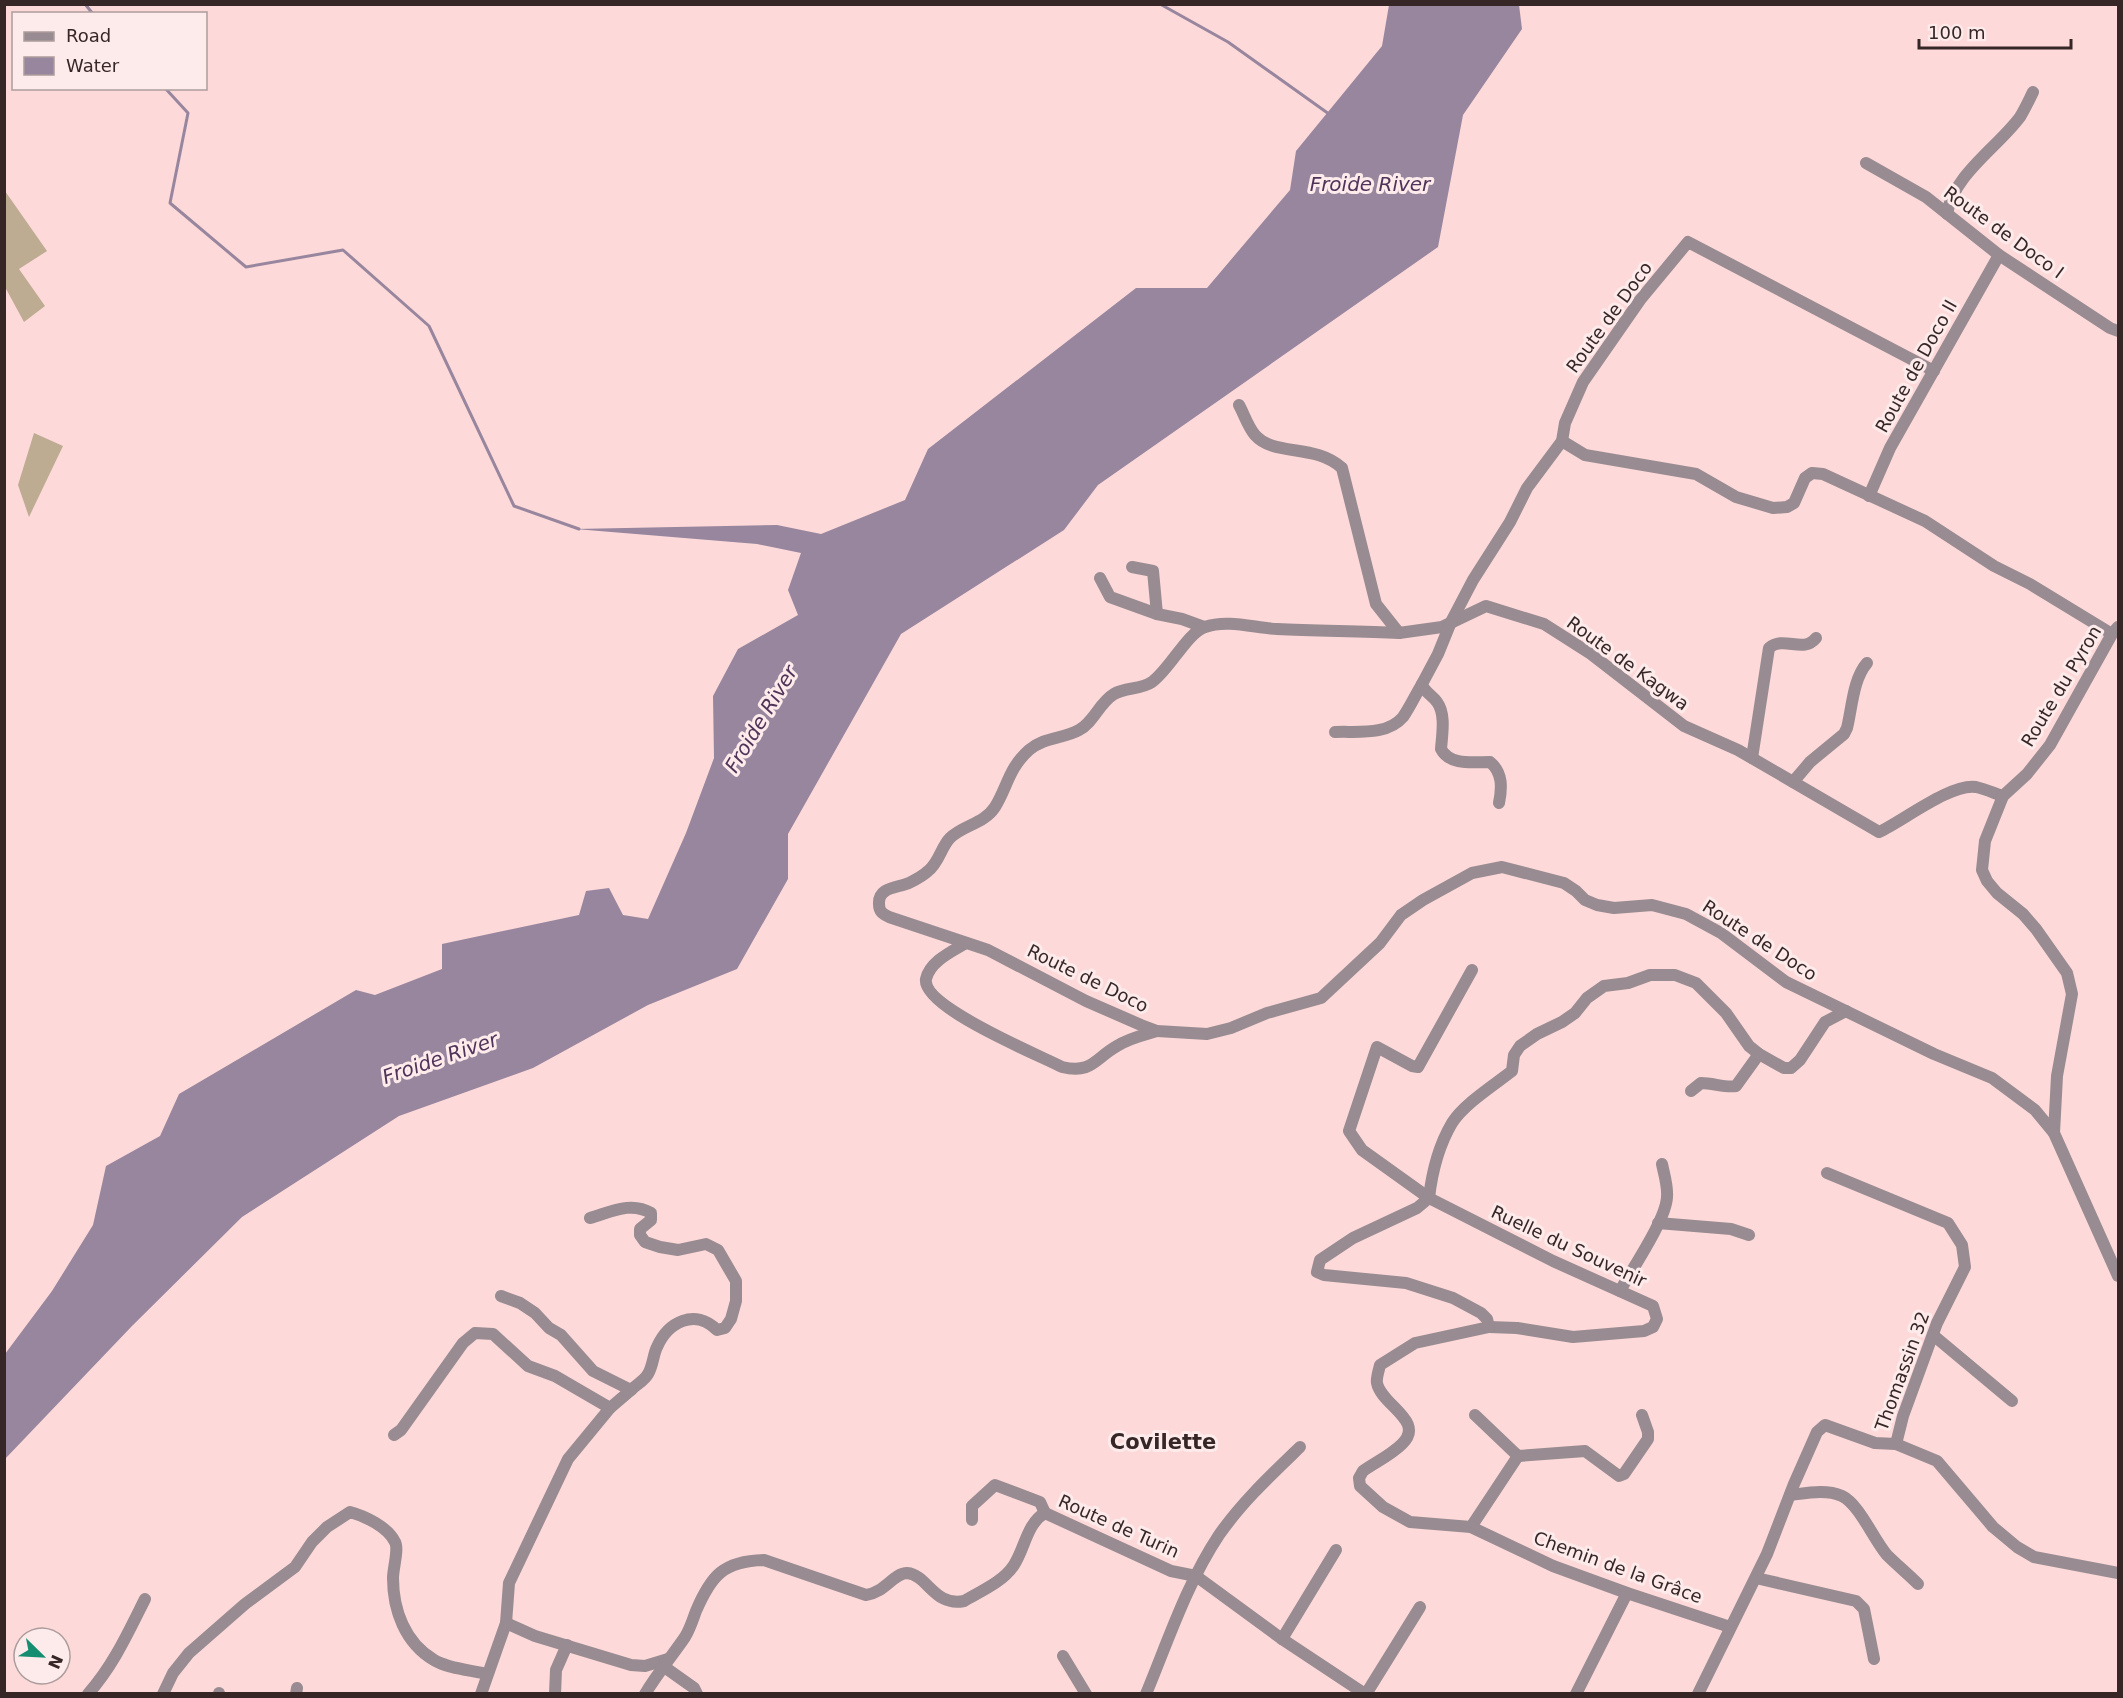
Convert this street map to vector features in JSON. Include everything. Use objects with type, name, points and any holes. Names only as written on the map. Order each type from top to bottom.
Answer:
[{"type":"street","points":[[1947,214],[1948,204],[1954,192],[1987,151],[2019,118],[2033,92]]},
{"type":"street","name":"Route de Doco I","points":[[1866,164],[1926,197],[1999,255],[2118,332]]},
{"type":"street","name":"Route de Doco","points":[[1562,441],[1565,423],[1583,382],[1640,300],[1688,242],[1934,371]]},
{"type":"street","name":"Route de Doco II","points":[[1869,496],[1890,448],[1999,255]]},
{"type":"street","points":[[1239,405],[1254,434],[1267,444],[1320,454],[1342,468],[1376,604],[1399,633]]},
{"type":"street","points":[[1335,732],[1382,730],[1403,716],[1438,654],[1451,622],[1473,580],[1510,522],[1527,488],[1562,441],[1585,455],[1696,474],[1736,497],[1773,508],[1787,507],[1794,503],[1805,478],[1812,473],[1823,474],[1925,521],[1994,566],[2115,631]]},
{"type":"street","points":[[1132,567],[1153,571],[1158,614]]},
{"type":"street","points":[[1100,578],[1110,597],[1204,627],[1218,624],[1276,629],[1399,633]]},
{"type":"street","name":"Route de Kagwa","points":[[1399,633],[1442,627],[1486,606],[1544,624],[1591,654],[1684,726],[1752,758],[1879,832],[1897,824],[1953,790],[1974,787],[2003,796]]},
{"type":"street","name":"Route de Doco","points":[[1204,627],[1196,632],[1167,667],[1152,681],[1140,688],[1125,689],[1113,694],[1079,730],[1044,740],[1031,748],[1008,777],[990,814],[949,839],[930,870],[910,883],[885,890],[880,895],[879,909],[883,914],[1010,960],[1086,1001],[1157,1031],[1207,1034],[1231,1028],[1267,1013],[1321,998],[1380,943],[1401,915],[1472,873],[1502,867],[1564,883],[1585,900],[1596,905],[1614,908],[1652,904],[1686,914],[1721,933],[1786,982],[1934,1054],[1992,1078],[2035,1110],[2054,1133]]},
{"type":"street","name":"Route du Pyron","points":[[2115,631],[2050,745],[2027,774],[2003,796],[1985,841],[1982,870],[1987,881],[1997,893],[2036,928],[2067,973],[2072,994],[2057,1076],[2054,1133],[2118,1276]]},
{"type":"street","points":[[1752,758],[1769,648],[1780,642],[1805,646],[1816,638]]},
{"type":"street","points":[[1793,782],[1810,762],[1844,734],[1862,669],[1867,663]]},
{"type":"street","points":[[1422,684],[1423,689],[1437,701],[1441,709],[1441,749],[1444,755],[1451,760],[1490,762],[1501,782],[1499,803]]},
{"type":"street","points":[[966,943],[932,967],[926,977],[930,994],[976,1025],[1062,1067],[1076,1070],[1091,1065],[1118,1045],[1157,1031]]},
{"type":"street","name":"Ruelle du Souvenir","points":[[1472,970],[1418,1067],[1377,1047],[1348,1131],[1362,1150],[1430,1198],[1553,1261],[1653,1306],[1657,1319],[1653,1327],[1644,1331],[1573,1337],[1517,1328],[1489,1327]]},
{"type":"street","points":[[1489,1327],[1487,1319],[1480,1313],[1453,1298],[1406,1283],[1324,1275],[1317,1272],[1320,1260],[1353,1238],[1417,1208],[1430,1198],[1431,1179],[1438,1154],[1453,1121],[1469,1105],[1512,1071],[1514,1055],[1520,1046],[1575,1013],[1587,998],[1604,987],[1628,983],[1650,975],[1675,975],[1696,983],[1726,1013],[1749,1046],[1784,1068],[1791,1068],[1800,1060],[1825,1022],[1846,1011]]},
{"type":"street","points":[[1691,1091],[1701,1083],[1736,1086],[1759,1054]]},
{"type":"street","points":[[1620,1291],[1658,1223],[1667,1196],[1662,1164]]},
{"type":"street","name":"Thomassin 32","points":[[1698,1694],[1756,1578],[1817,1432],[1825,1425],[1875,1443],[1896,1444],[1903,1416],[1933,1335],[1965,1267],[1962,1245],[1948,1223],[1827,1173]]},
{"type":"street","points":[[481,1694],[506,1623],[509,1583],[567,1459],[610,1408],[648,1376],[657,1346],[669,1329],[679,1322],[690,1319],[704,1320],[717,1330],[725,1328],[731,1319],[736,1301],[736,1281],[718,1250],[706,1244],[678,1250],[645,1242],[640,1235],[640,1229],[651,1220],[651,1213],[644,1209],[627,1208],[590,1218]]},
{"type":"street","points":[[1658,1223],[1731,1230],[1749,1234]]},
{"type":"street","points":[[501,1296],[520,1303],[549,1328],[561,1335],[593,1371],[631,1390]]},
{"type":"street","name":"Chemin de la Grâce","points":[[1489,1327],[1415,1343],[1380,1365],[1376,1382],[1383,1396],[1408,1422],[1409,1433],[1403,1443],[1363,1471],[1359,1478],[1360,1486],[1383,1507],[1410,1522],[1471,1527],[1553,1566],[1730,1627]]},
{"type":"street","points":[[394,1435],[401,1430],[463,1343],[475,1333],[493,1334],[528,1366],[555,1376],[610,1408]]},
{"type":"street","points":[[1933,1335],[2012,1401]]},
{"type":"street","points":[[1475,1415],[1518,1456],[1585,1451],[1619,1476],[1624,1474],[1648,1439],[1642,1415]]},
{"type":"street","points":[[1896,1444],[1937,1461],[1993,1527],[2016,1547],[2034,1557],[2118,1573]]},
{"type":"street","points":[[1146,1694],[1196,1576],[1219,1536],[1244,1502],[1300,1447]]},
{"type":"street","points":[[1471,1527],[1518,1456]]},
{"type":"street","points":[[972,1520],[972,1506],[995,1485],[1040,1502],[1046,1513]]},
{"type":"street","points":[[1790,1495],[1824,1493],[1845,1497],[1861,1515],[1886,1554],[1918,1584]]},
{"type":"street","points":[[163,1694],[172,1673],[189,1653],[245,1604],[295,1567],[312,1542],[327,1527],[350,1512],[362,1515],[375,1523],[396,1542],[393,1587],[399,1616],[410,1641],[435,1661],[487,1674]]},
{"type":"street","name":"Route de Turin","points":[[664,1665],[686,1635],[705,1590],[718,1573],[734,1564],[749,1560],[764,1560],[866,1595],[879,1592],[900,1574],[908,1573],[945,1600],[957,1603],[1006,1575],[1015,1563],[1037,1518],[1046,1513],[1171,1571],[1196,1576],[1282,1639],[1365,1694]]},
{"type":"street","points":[[1282,1639],[1336,1550]]},
{"type":"street","points":[[1756,1578],[1856,1601],[1864,1609],[1874,1659]]},
{"type":"street","points":[[1576,1694],[1627,1593]]},
{"type":"street","points":[[88,1694],[101,1679],[127,1638],[145,1599]]},
{"type":"street","points":[[1365,1694],[1420,1607]]},
{"type":"street","points":[[506,1623],[535,1636],[631,1665],[664,1665],[694,1688],[697,1694]]},
{"type":"street","points":[[555,1694],[556,1670],[567,1645]]},
{"type":"street","points":[[1063,1656],[1086,1694]]},
{"type":"street","points":[[645,1694],[664,1665]]},
{"type":"shaded area","points":[[5,191],[47,251],[19,269],[45,306],[24,322],[5,287]]},
{"type":"shaded area","points":[[34,433],[63,446],[29,517],[18,485]]},
{"type":"water","name":"Froide River","points":[[1389,5],[1519,5],[1522,29],[1463,115],[1438,247],[1098,485],[1064,530],[901,634],[788,834],[788,879],[737,969],[648,1005],[533,1068],[399,1116],[242,1217],[132,1326],[5,1459],[5,1354],[52,1291],[93,1225],[106,1166],[160,1136],[179,1094],[356,990],[375,995],[442,969],[442,944],[579,915],[586,891],[609,888],[623,915],[648,919],[686,833],[714,758],[713,696],[738,649],[798,615],[788,590],[801,553],[757,544],[575,529],[777,525],[821,534],[905,500],[928,449],[1136,288],[1207,288],[1290,190],[1296,151],[1382,46]]},
{"type":"waterway","points":[[85,4],[91,12]]},
{"type":"waterway","points":[[1160,4],[1228,42],[1329,114]]},
{"type":"waterway","points":[[167,90],[188,113],[170,203],[246,267],[343,250],[429,326],[514,506],[579,529]]},
{"type":"district","name":"Covilette","points":[[1163,1442]]}]
